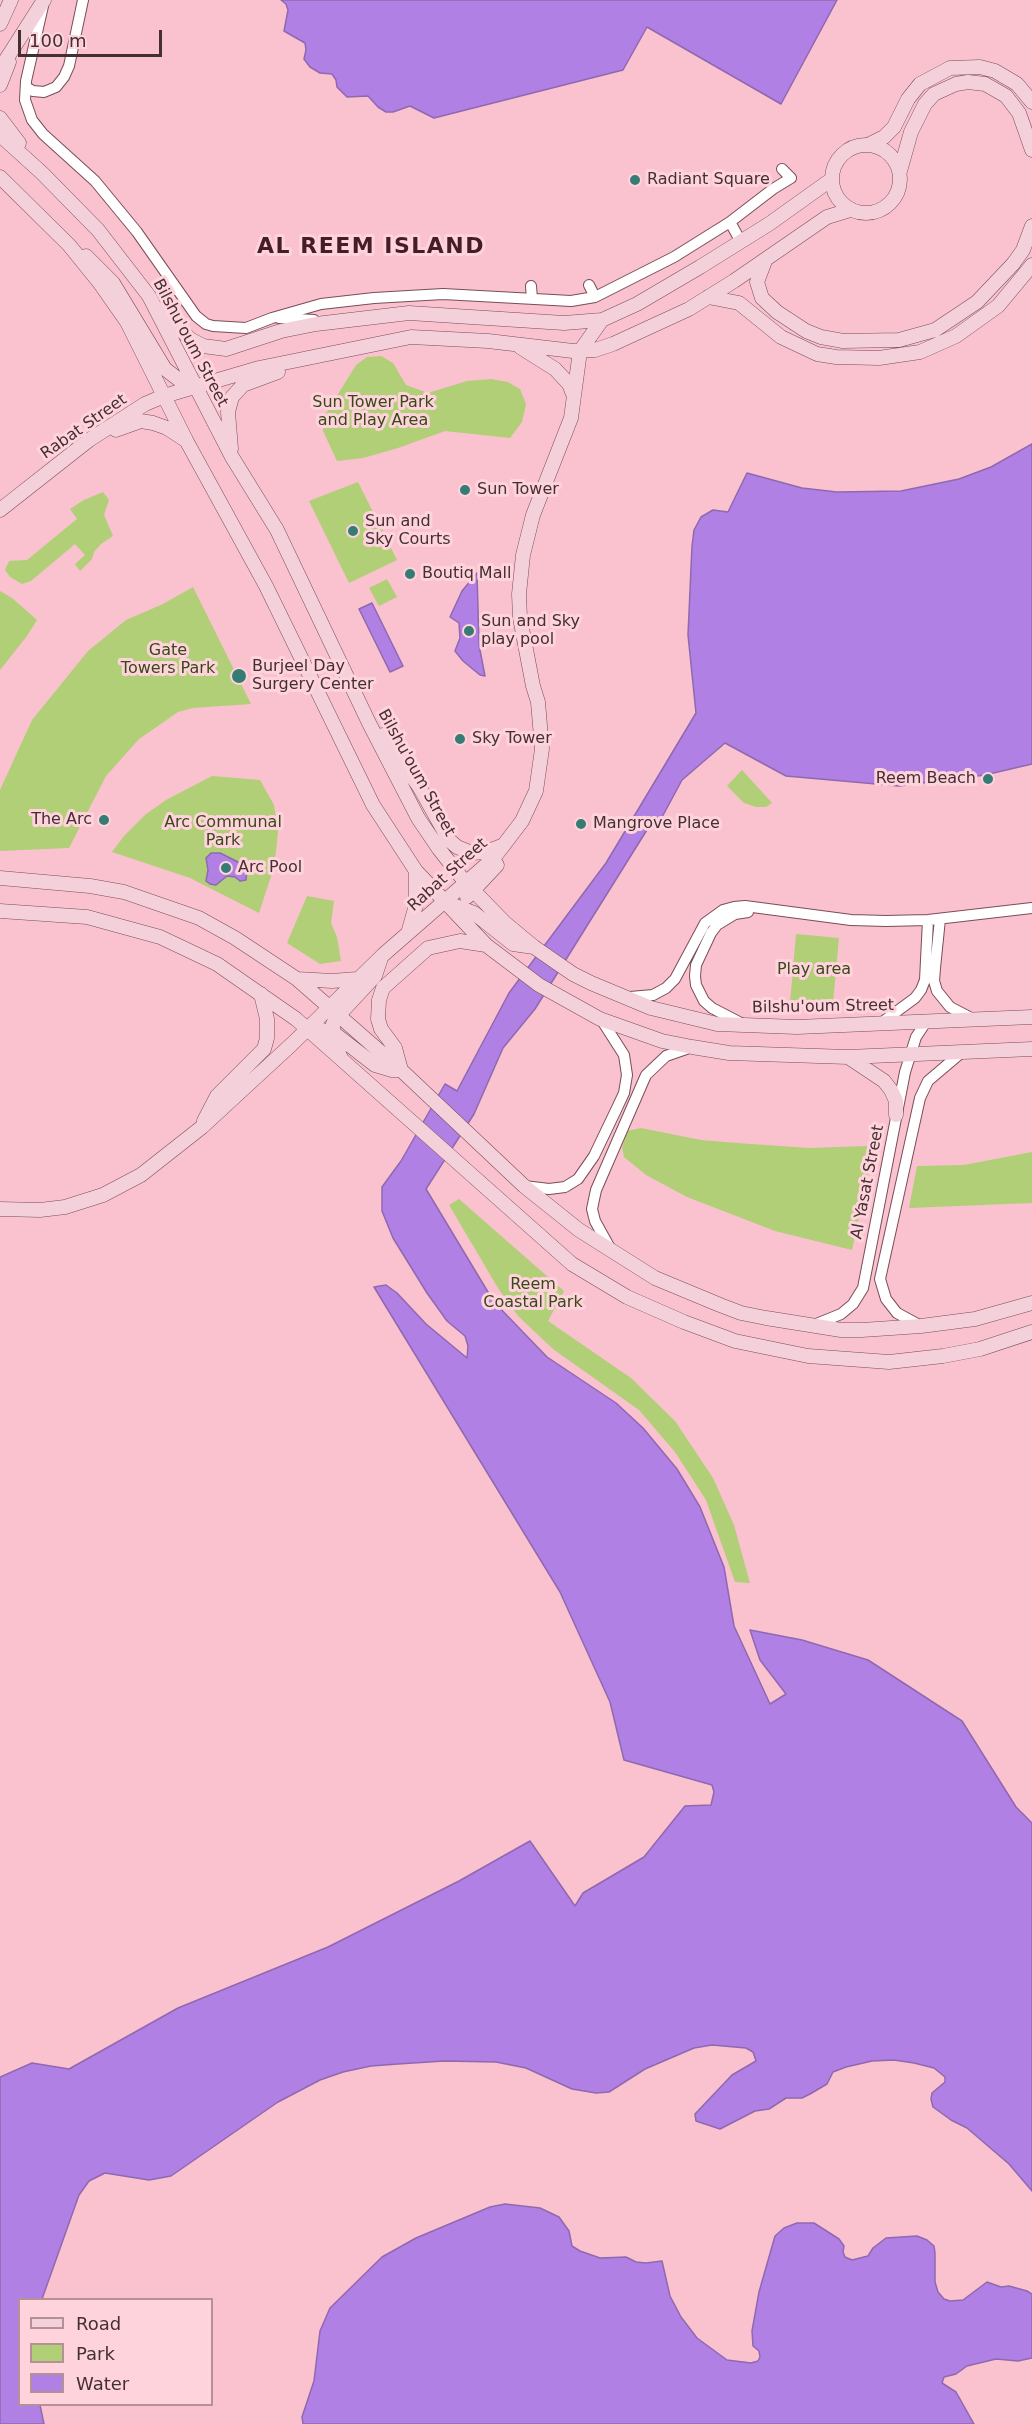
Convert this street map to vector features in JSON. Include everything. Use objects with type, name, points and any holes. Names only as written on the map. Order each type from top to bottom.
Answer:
[{"type":"main road","points":[[0,24],[11,0]]},
{"type":"main road","points":[[0,69],[44,0]]},
{"type":"main road","points":[[0,85],[16,43]]},
{"type":"main road","points":[[1032,102],[1017,84],[995,71],[980,67],[950,68],[920,84],[908,99],[894,127],[884,137],[868,145],[849,150],[841,156],[833,171],[832,179],[837,197],[850,210],[861,214],[883,210],[898,193],[901,182],[900,171],[911,132],[925,104],[934,94],[956,84],[968,82],[985,84],[1006,96],[1019,113],[1032,150]]},
{"type":"main road","points":[[0,118],[42,173]]},
{"type":"main road","name":"Bilshu'oum Street","points":[[0,135],[42,173],[105,238],[149,296],[232,457],[277,530],[369,723],[418,818],[469,886],[505,923],[534,947],[573,974],[591,983],[681,1017],[717,1024],[796,1027],[1032,1017]]},
{"type":"main road","points":[[868,145],[888,152],[900,171]]},
{"type":"main road","points":[[0,177],[21,195],[69,245],[127,322],[186,441],[266,586],[373,805],[416,871],[486,945],[539,985],[600,1019],[662,1041],[692,1047],[729,1053],[848,1057],[1032,1048]]},
{"type":"main road","points":[[149,296],[190,339],[211,347],[226,349],[281,331],[338,321],[409,313],[564,323],[602,320],[637,304],[741,242],[832,179]]},
{"type":"main road","points":[[0,184],[21,195]]},
{"type":"main road","points":[[232,457],[228,427],[229,404],[236,391],[243,385],[270,374],[364,345],[411,337],[488,341],[580,351],[595,350],[657,325],[708,297],[828,217],[850,210]]},
{"type":"main road","points":[[766,259],[758,282],[762,298],[777,312],[806,331],[821,338],[843,341],[899,340],[935,330],[977,302],[1013,264],[1023,250],[1032,226]]},
{"type":"main road","points":[[69,245],[93,262],[113,283],[165,369],[182,382],[195,387]]},
{"type":"main road","points":[[708,297],[739,303],[781,337],[817,354],[879,358],[920,352],[956,336],[998,306],[1032,265]]},
{"type":"main road","points":[[580,351],[602,320]]},
{"type":"main road","name":"Rabat Street","points":[[0,510],[89,440],[145,404],[164,396],[259,368],[364,345]]},
{"type":"main road","points":[[518,346],[555,369],[569,384],[573,394]]},
{"type":"main road","name":"Rabat Street","points":[[0,1209],[28,1211],[65,1207],[103,1195],[141,1175],[202,1127],[307,1030],[334,1012],[357,979],[443,901],[469,886],[506,844],[530,808],[536,791],[542,748],[538,702],[532,686],[520,618],[523,555],[533,515],[568,427],[580,351]]},
{"type":"main road","points":[[89,440],[141,421],[161,425],[186,441]]},
{"type":"main road","points":[[369,723],[378,728],[386,738],[420,788],[449,840],[457,847],[472,853],[486,852],[506,844]]},
{"type":"main road","points":[[408,933],[416,905],[416,871]]},
{"type":"main road","points":[[0,878],[90,886],[124,892],[199,918],[254,950],[297,979],[401,1070],[524,1186],[579,1230],[655,1278],[741,1313],[814,1326],[862,1330],[975,1319],[1032,1303]]},
{"type":"main road","points":[[469,886],[464,908],[465,924],[470,930]]},
{"type":"main road","points":[[443,901],[464,908],[480,917],[513,944],[534,947]]},
{"type":"main road","points":[[0,911],[87,917],[160,937],[217,964],[261,994],[307,1030],[572,1264],[627,1297],[684,1322],[735,1341],[808,1356],[890,1362],[962,1353],[1032,1332]]},
{"type":"main road","points":[[401,1070],[395,1048],[381,1029],[378,1018],[379,1000],[383,988],[428,948],[460,941],[486,945]]},
{"type":"main road","points":[[344,1063],[333,1040],[334,1012],[375,975],[382,955]]},
{"type":"main road","points":[[297,979],[332,981],[357,979]]},
{"type":"main road","points":[[202,1127],[217,1096],[264,1048],[267,1038],[267,1019],[261,994]]},
{"type":"main road","points":[[307,1030],[333,1033],[340,1036],[375,1065],[401,1070]]},
{"type":"main road","points":[[848,1057],[884,1081],[893,1096],[896,1115]]},
{"type":"street","points":[[44,0],[26,87],[27,109],[36,126],[95,181],[137,232],[201,320],[213,326],[238,329],[252,327],[273,318],[321,304],[374,298],[435,295],[571,301],[597,296],[674,257],[730,222],[780,175]]},
{"type":"street","points":[[26,87],[44,92],[56,87],[64,77],[69,66],[83,0]]},
{"type":"street","points":[[730,222],[741,242]]},
{"type":"street","points":[[592,284],[597,296]]},
{"type":"street","points":[[531,286],[532,299]]},
{"type":"street","points":[[409,313],[435,295]]},
{"type":"street","points":[[273,318],[338,321]]},
{"type":"street","points":[[624,997],[653,995],[666,988],[675,979],[699,932],[713,915],[734,907],[851,920],[928,920],[1032,908]]},
{"type":"street","points":[[744,1025],[720,1013],[704,1001],[696,985],[696,965],[717,925],[735,914],[759,909]]},
{"type":"street","points":[[940,919],[935,968],[937,991],[950,1007],[975,1020]]},
{"type":"street","points":[[881,1023],[915,998],[921,990],[925,980],[928,920]]},
{"type":"street","points":[[524,1186],[549,1189],[565,1187],[578,1179],[594,1156],[624,1093],[627,1075],[624,1055],[600,1019]]},
{"type":"street","name":"Al Yasat Street","points":[[814,1326],[841,1314],[853,1304],[863,1288],[910,1054],[916,1037],[926,1022]]},
{"type":"street","points":[[612,1252],[592,1209],[596,1190],[644,1079],[666,1056],[692,1047]]},
{"type":"street","name":"Al Yasat Street","points":[[921,1326],[897,1313],[886,1299],[880,1279],[920,1098],[928,1081],[961,1053]]},
{"type":"street","points":[[627,1075],[634,1073],[644,1079]]},
{"type":"green space","name":"Sun Tower Park and Play Area","points":[[381,356],[393,363],[406,385],[428,393],[467,381],[491,379],[508,382],[520,389],[526,404],[522,422],[510,438],[445,431],[363,458],[337,461],[323,431],[325,415],[356,365],[367,357]]},
{"type":"green space","name":"Sun and Sky Courts","points":[[358,482],[397,560],[349,583],[309,501]]},
{"type":"green space","points":[[103,492],[109,500],[104,515],[113,536],[101,544],[94,552],[92,559],[80,571],[75,564],[85,555],[75,544],[31,581],[22,584],[10,577],[5,570],[9,561],[27,560],[77,519],[70,509]]},
{"type":"green space","points":[[387,579],[397,597],[379,606],[369,588]]},
{"type":"green space","name":"Gate Towers Park","points":[[193,587],[251,704],[193,708],[178,712],[139,739],[106,776],[69,848],[0,851],[0,790],[32,720],[88,651],[126,620],[163,604]]},
{"type":"green space","points":[[0,591],[12,598],[37,620],[0,670]]},
{"type":"green space","points":[[742,770],[772,803],[766,807],[756,807],[744,803],[727,786]]},
{"type":"green space","name":"Arc Communal Park","points":[[212,776],[260,780],[274,805],[278,833],[274,867],[259,913],[190,878],[112,852],[146,814],[166,800]]},
{"type":"green space","points":[[307,896],[334,901],[331,923],[337,937],[341,961],[320,964],[287,943]]},
{"type":"green space","name":"Play area","points":[[796,934],[839,938],[833,1003],[790,1003]]},
{"type":"green space","points":[[641,1128],[701,1140],[737,1143],[809,1148],[867,1146],[870,1166],[852,1250],[775,1231],[687,1197],[646,1175],[624,1157],[622,1148],[627,1131]]},
{"type":"green space","points":[[1032,1152],[1032,1203],[909,1208],[917,1166],[964,1165]]},
{"type":"green space","name":"Reem Coastal Park","points":[[459,1199],[564,1291],[548,1321],[631,1378],[675,1421],[713,1478],[734,1525],[750,1583],[735,1582],[706,1500],[675,1452],[639,1410],[553,1349],[518,1316],[498,1288],[449,1205]]},
{"type":"water","points":[[281,0],[837,0],[781,104],[647,27],[623,70],[434,118],[410,106],[386,112],[368,96],[347,97],[337,87],[332,74],[320,73],[310,67],[304,59],[305,43],[284,31],[288,10],[286,4]]},
{"type":"water","points":[[1032,444],[1032,764],[985,775],[899,786],[786,776],[725,743],[682,780],[661,819],[655,817],[535,1009],[503,1048],[474,1114],[426,1189],[494,1302],[547,1357],[616,1403],[643,1428],[677,1469],[700,1507],[724,1567],[734,1626],[770,1704],[786,1694],[760,1660],[750,1630],[802,1640],[868,1660],[962,1721],[1016,1807],[1032,1823],[1032,2191],[1009,2164],[967,2128],[933,2107],[932,2093],[945,2082],[945,2077],[934,2068],[914,2063],[894,2060],[872,2061],[846,2067],[833,2072],[827,2084],[802,2098],[786,2098],[769,2109],[755,2111],[720,2129],[696,2121],[695,2114],[732,2075],[756,2061],[753,2052],[746,2048],[712,2045],[694,2048],[645,2069],[609,2092],[596,2093],[572,2089],[526,2068],[496,2062],[444,2061],[398,2064],[371,2066],[343,2072],[320,2080],[278,2102],[171,2176],[149,2180],[105,2173],[89,2181],[79,2195],[42,2298],[18,2298],[18,2406],[40,2406],[44,2424],[0,2424],[0,2077],[32,2063],[69,2069],[178,2008],[328,1947],[459,1881],[530,1841],[575,1906],[583,1893],[644,1857],[685,1806],[711,1805],[714,1792],[712,1785],[624,1760],[610,1702],[560,1592],[374,1287],[386,1285],[397,1293],[426,1324],[467,1358],[468,1346],[465,1336],[447,1321],[393,1238],[382,1211],[382,1187],[401,1161],[445,1084],[457,1091],[509,993],[606,863],[696,713],[688,635],[692,546],[694,530],[701,517],[713,510],[728,512],[747,473],[802,488],[837,492],[901,491],[959,479],[991,467]]},
{"type":"water","name":"Sun and Sky play pool","points":[[477,573],[479,645],[485,676],[480,675],[463,661],[455,651],[460,638],[459,623],[450,617],[462,591]]},
{"type":"water","points":[[372,603],[403,666],[390,672],[359,609]]},
{"type":"water","name":"Arc Pool","points":[[211,853],[220,853],[242,864],[247,871],[246,880],[240,881],[235,877],[227,876],[216,885],[206,881],[208,870],[206,858]]},
{"type":"water","points":[[505,2204],[540,2208],[559,2217],[569,2231],[572,2246],[580,2251],[600,2258],[626,2257],[636,2262],[646,2263],[662,2261],[670,2296],[681,2317],[697,2338],[727,2360],[751,2363],[758,2361],[759,2351],[753,2346],[752,2331],[759,2292],[775,2236],[784,2228],[797,2223],[814,2223],[839,2239],[844,2246],[845,2257],[852,2260],[868,2256],[873,2248],[886,2238],[917,2236],[927,2240],[934,2246],[935,2282],[938,2292],[944,2299],[950,2301],[963,2300],[987,2282],[1001,2287],[1009,2286],[1027,2291],[1032,2294],[1032,2358],[1018,2361],[996,2359],[967,2366],[956,2374],[944,2377],[942,2383],[956,2392],[974,2424],[303,2424],[302,2417],[314,2381],[320,2331],[330,2308],[382,2257],[416,2238],[490,2207]]},
{"type":"place","name":"Radiant Square","points":[[635,180]]},
{"type":"place","name":"Sun Tower","points":[[465,490]]},
{"type":"place","name":"Sun and Sky Courts","points":[[353,531]]},
{"type":"place","name":"Boutiq Mall","points":[[410,574]]},
{"type":"place","name":"Sun and Sky play pool","points":[[469,631]]},
{"type":"place","name":"Burjeel Day Surgery Center","points":[[239,676]]},
{"type":"place","name":"Sky Tower","points":[[460,739]]},
{"type":"place","name":"Reem Beach","points":[[988,779]]},
{"type":"place","name":"The Arc","points":[[104,820]]},
{"type":"place","name":"Mangrove Place","points":[[581,824]]},
{"type":"place","name":"Arc Pool","points":[[226,868]]},
{"type":"district","name":"AL REEM ISLAND","points":[[371,247]]}]
